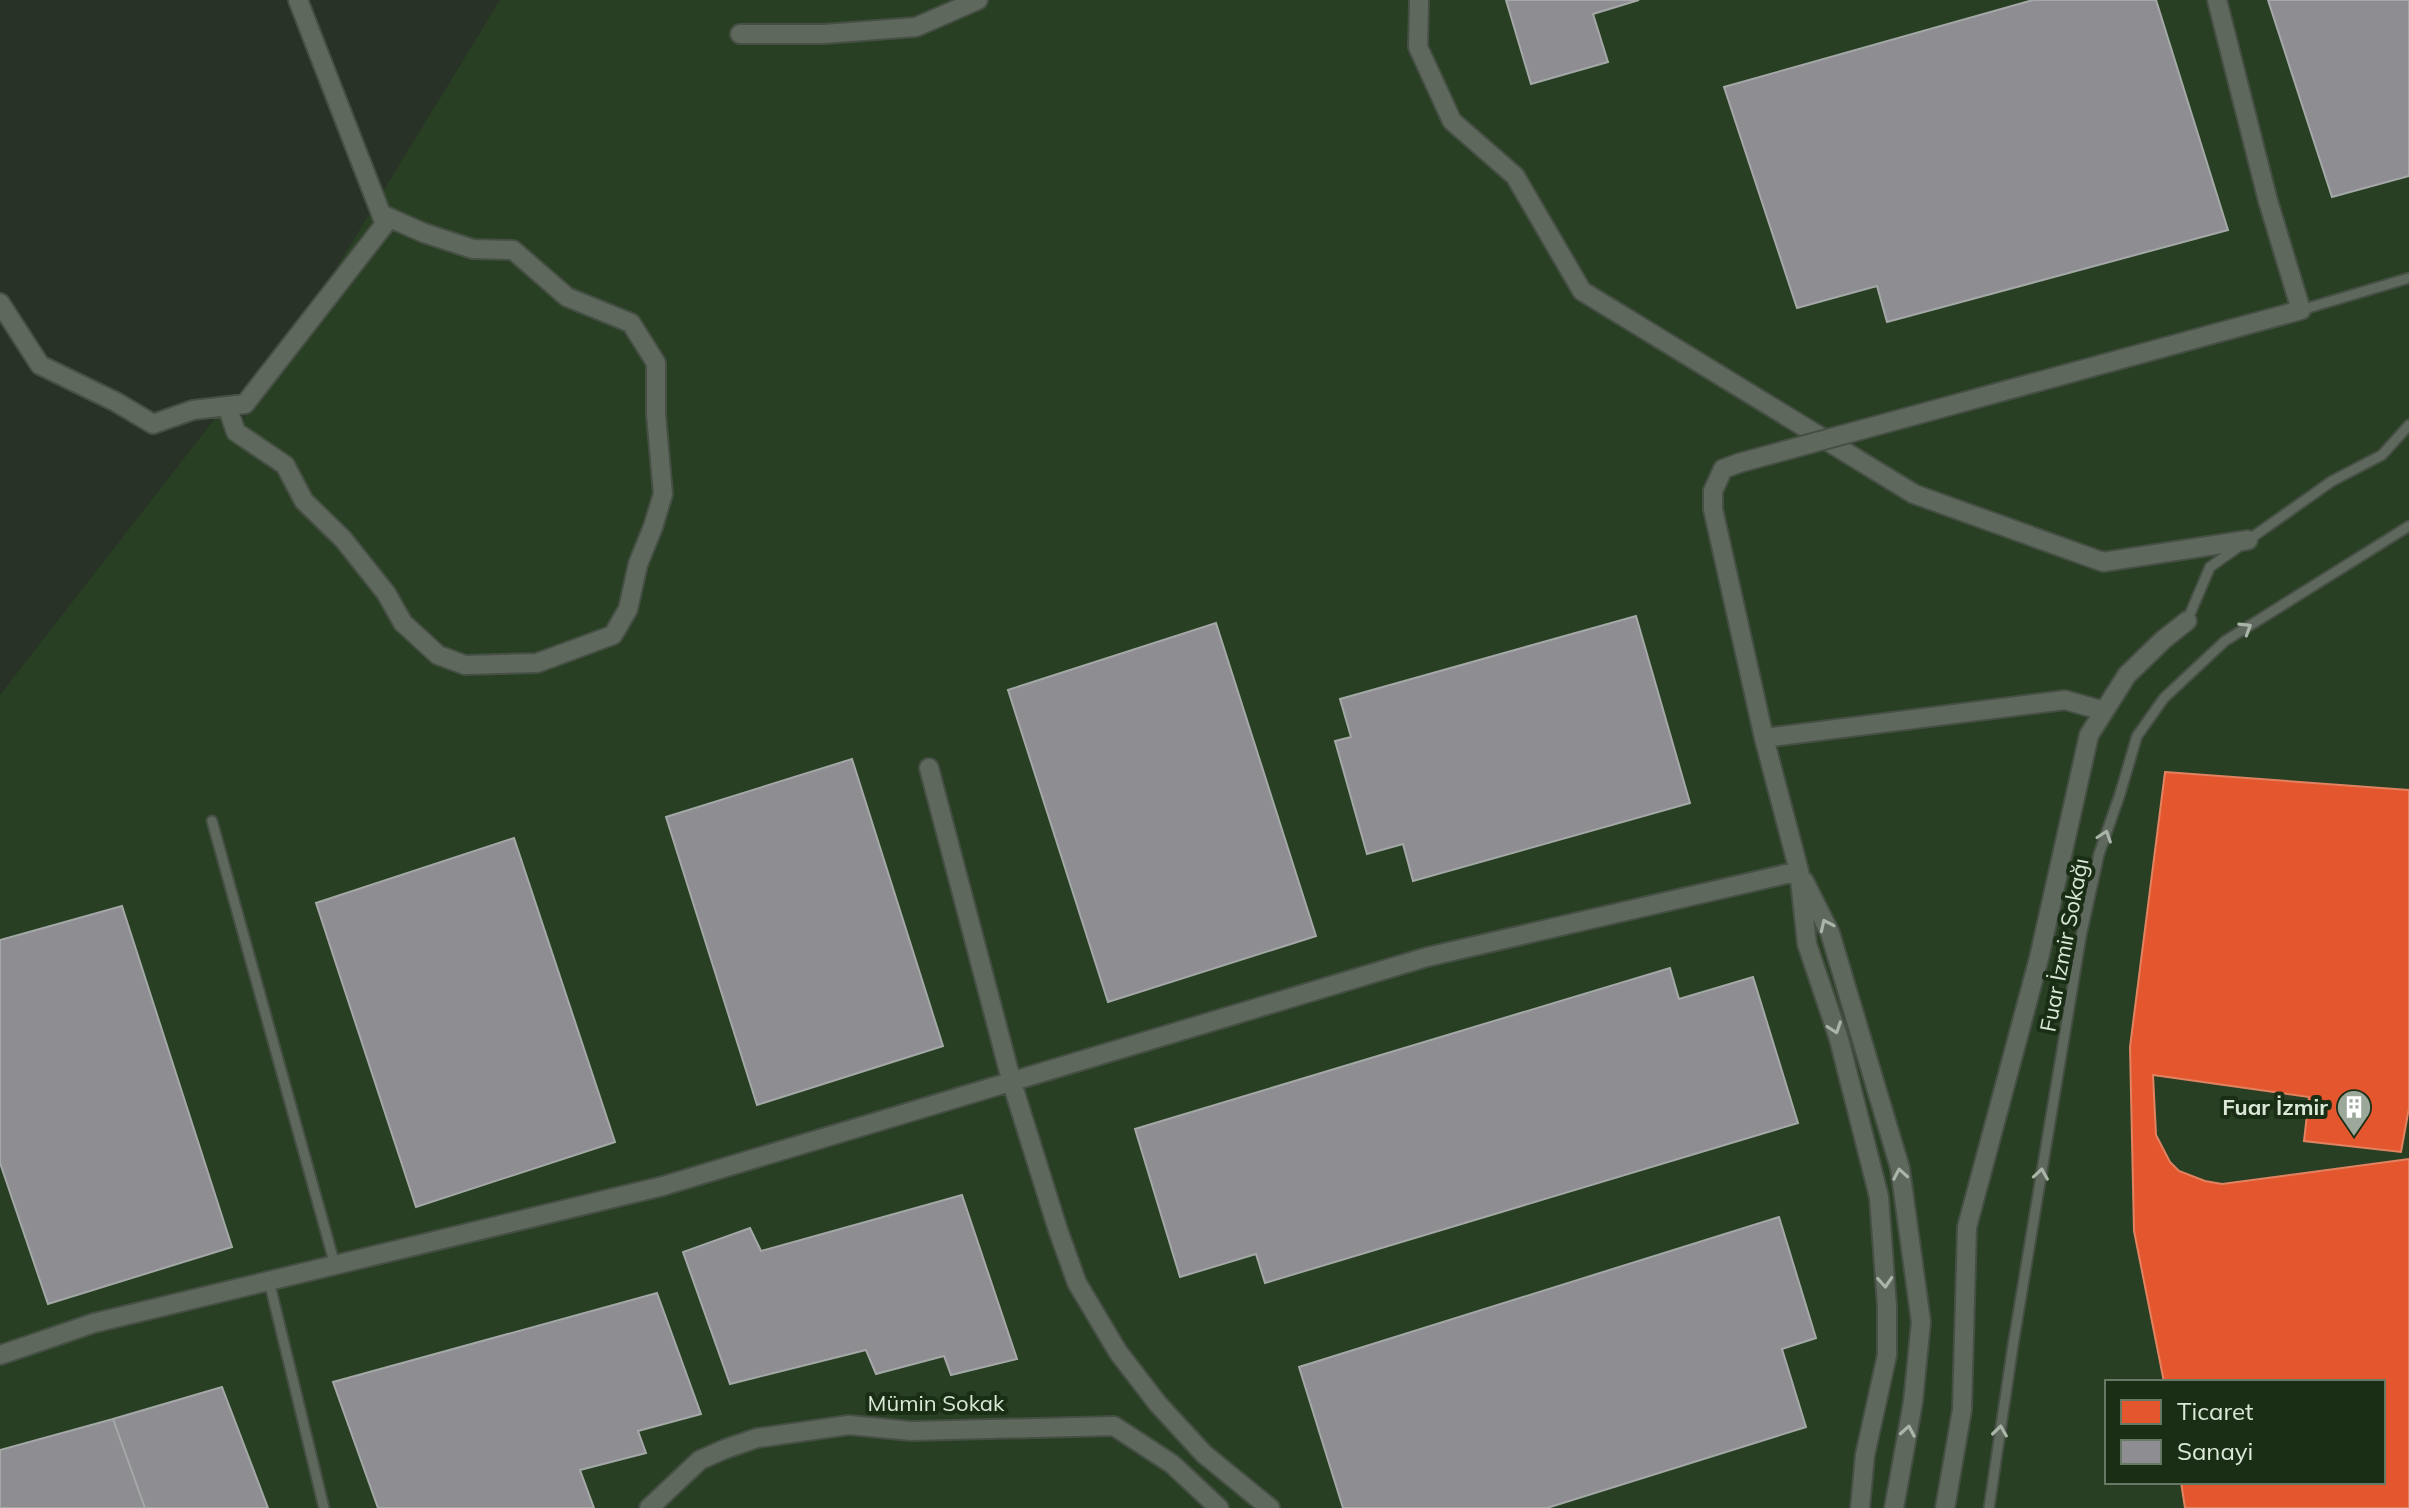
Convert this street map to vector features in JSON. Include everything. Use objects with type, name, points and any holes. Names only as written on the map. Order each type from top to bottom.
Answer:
[{"type":"street","points":[[0,303],[40,365],[153,424],[193,410],[245,404],[385,224],[298,0]]},
{"type":"street","points":[[740,34],[824,34],[916,27],[978,0]]},
{"type":"street","points":[[1419,0],[1418,47],[1452,121],[1515,176],[1582,291],[1914,494],[2103,562],[2248,540]]},
{"type":"street","points":[[1860,1508],[1865,1455],[1887,1355],[1887,1307],[1879,1197],[1839,1039],[1807,944],[1799,871],[1764,738],[1713,509],[1713,491],[1723,469],[1739,463],[2301,310],[2268,201],[2217,0]]},
{"type":"street","points":[[227,406],[236,432],[285,465],[304,501],[343,539],[386,593],[403,623],[438,655],[465,665],[537,663],[613,635],[628,609],[638,564],[663,494],[656,415],[656,363],[631,323],[567,297],[513,250],[473,249],[424,233],[381,214]]},
{"type":"street","points":[[1945,1508],[1962,1410],[1967,1227],[2039,958],[2089,735],[2127,675],[2187,621]]},
{"type":"street","points":[[1764,738],[2065,700],[2104,711]]},
{"type":"street","points":[[929,768],[1012,1083],[1077,1283],[1118,1352],[1158,1404],[1204,1454],[1270,1508]]},
{"type":"street","points":[[0,1355],[94,1323],[663,1186],[1427,957],[1799,871]]},
{"type":"street","points":[[1799,871],[1830,933],[1900,1168],[1921,1322],[1913,1402],[1894,1508]]},
{"type":"street","name":"Mümin Sokak","points":[[649,1508],[700,1460],[712,1454],[757,1438],[849,1425],[911,1431],[1114,1426],[1172,1464],[1219,1508]]},
{"type":"lane","points":[[2301,310],[2409,278]]},
{"type":"lane","points":[[2187,621],[2210,567],[2332,481],[2382,455],[2409,425]]},
{"type":"lane","name":"Fuar İzmir Sokağı","points":[[1989,1508],[2081,936],[2099,854],[2137,736],[2164,698],[2225,641],[2409,526]]},
{"type":"lane","points":[[212,821],[335,1265]]},
{"type":"lane","points":[[269,1281],[324,1508]]},
{"type":"shaded area","points":[[500,0],[2409,0],[2409,1508],[0,1508],[0,695],[220,412],[236,432]]},
{"type":"building: Ticaret","name":"Fuar İzmir","points":[[2165,772],[2409,790],[2409,1108],[2401,1152],[2304,1141],[2309,1097],[2153,1075],[2156,1135],[2170,1162],[2179,1171],[2205,1181],[2222,1184],[2409,1159],[2409,1508],[2185,1508],[2181,1484],[2385,1484],[2385,1380],[2164,1380],[2134,1231],[2130,1047]]},
{"type":"building: Sanayi","points":[[1506,0],[1639,0],[1593,14],[1608,62],[1531,84]]},
{"type":"building: Sanayi","points":[[2033,0],[2156,0],[2228,230],[1887,322],[1877,286],[1797,308],[1724,87]]},
{"type":"building: Sanayi","points":[[2268,0],[2409,0],[2409,176],[2332,197]]},
{"type":"building: Sanayi","points":[[1636,616],[1690,803],[1413,881],[1403,844],[1367,854],[1335,741],[1351,737],[1340,699]]},
{"type":"building: Sanayi","points":[[1216,623],[1316,936],[1108,1002],[1008,690]]},
{"type":"building: Sanayi","points":[[852,759],[943,1046],[757,1105],[666,817]]},
{"type":"building: Sanayi","points":[[514,838],[615,1142],[416,1207],[316,903]]},
{"type":"building: Sanayi","points":[[122,906],[232,1247],[48,1304],[0,1163],[0,940]]},
{"type":"building: Sanayi","points":[[1670,968],[1679,999],[1753,977],[1798,1123],[1265,1283],[1256,1254],[1180,1277],[1135,1129]]},
{"type":"building: Sanayi","points":[[962,1195],[1017,1359],[951,1375],[944,1356],[876,1374],[866,1350],[730,1384],[683,1252],[750,1228],[761,1251]]},
{"type":"building: Sanayi","points":[[1779,1217],[1816,1338],[1782,1349],[1806,1427],[1547,1508],[1343,1508],[1299,1367]]},
{"type":"building: Sanayi","points":[[657,1293],[701,1414],[638,1431],[646,1453],[580,1470],[594,1508],[378,1508],[333,1382]]},
{"type":"building: Sanayi","points":[[222,1387],[268,1508],[145,1508],[113,1419]]},
{"type":"building: Sanayi","points":[[113,1419],[145,1508],[0,1508],[0,1450]]},
{"type":"place","name":"Fuar İzmir","points":[[2354,1138]]}]
